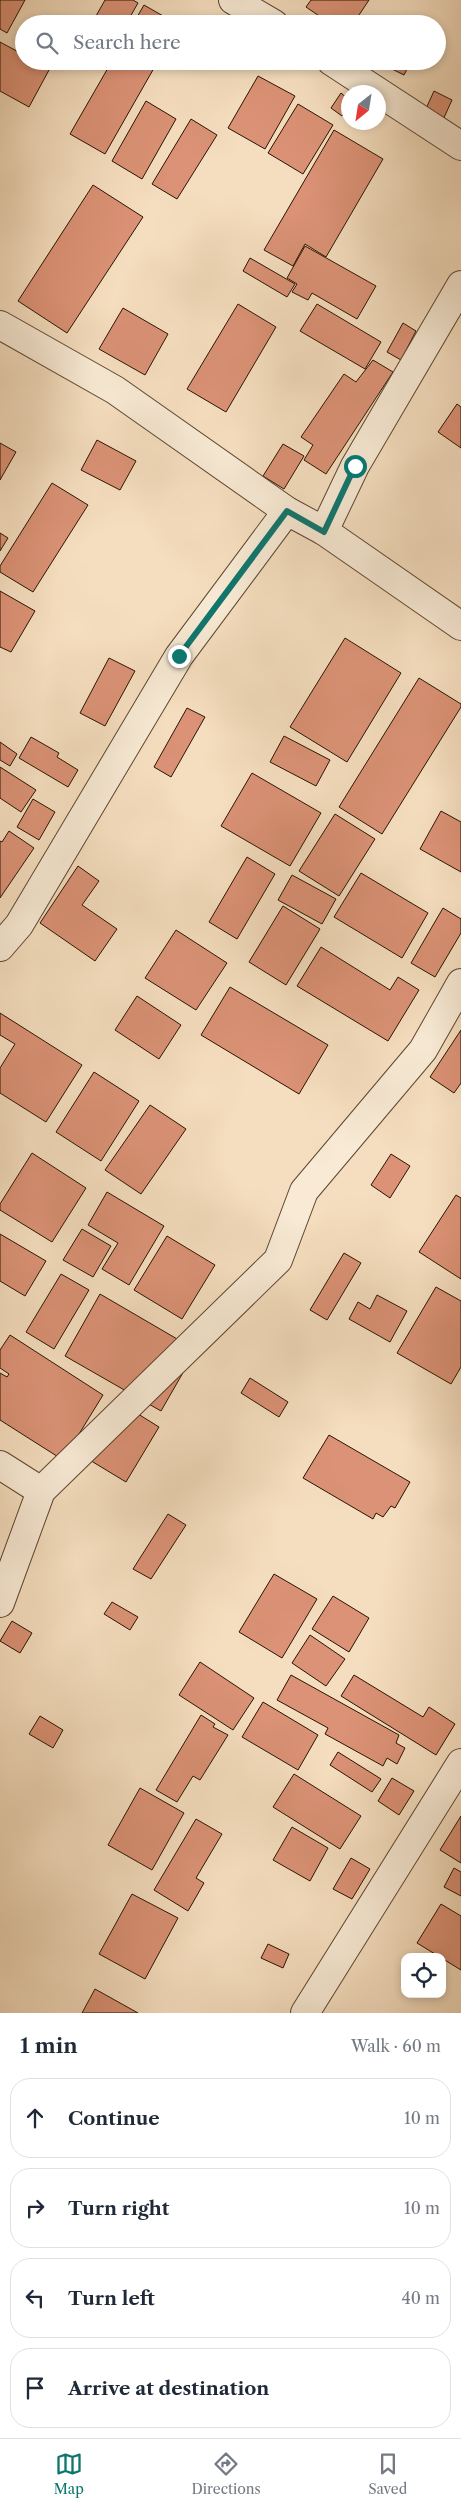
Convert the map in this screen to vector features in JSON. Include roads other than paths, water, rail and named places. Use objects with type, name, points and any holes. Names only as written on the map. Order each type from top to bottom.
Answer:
[{"type":"street","points":[[233,0],[273,14]]},
{"type":"street","points":[[345,70],[461,146]]},
{"type":"street","points":[[324,532],[355,466],[461,285]]},
{"type":"street","points":[[0,325],[115,390],[287,511],[324,532],[461,626]]},
{"type":"street","points":[[0,947],[19,926],[179,656],[287,511]]},
{"type":"street","points":[[0,1603],[41,1491],[278,1260],[304,1191],[423,1050],[461,983]]},
{"type":"street","points":[[0,1465],[41,1491]]},
{"type":"street","points":[[305,2013],[461,1764]]}]
